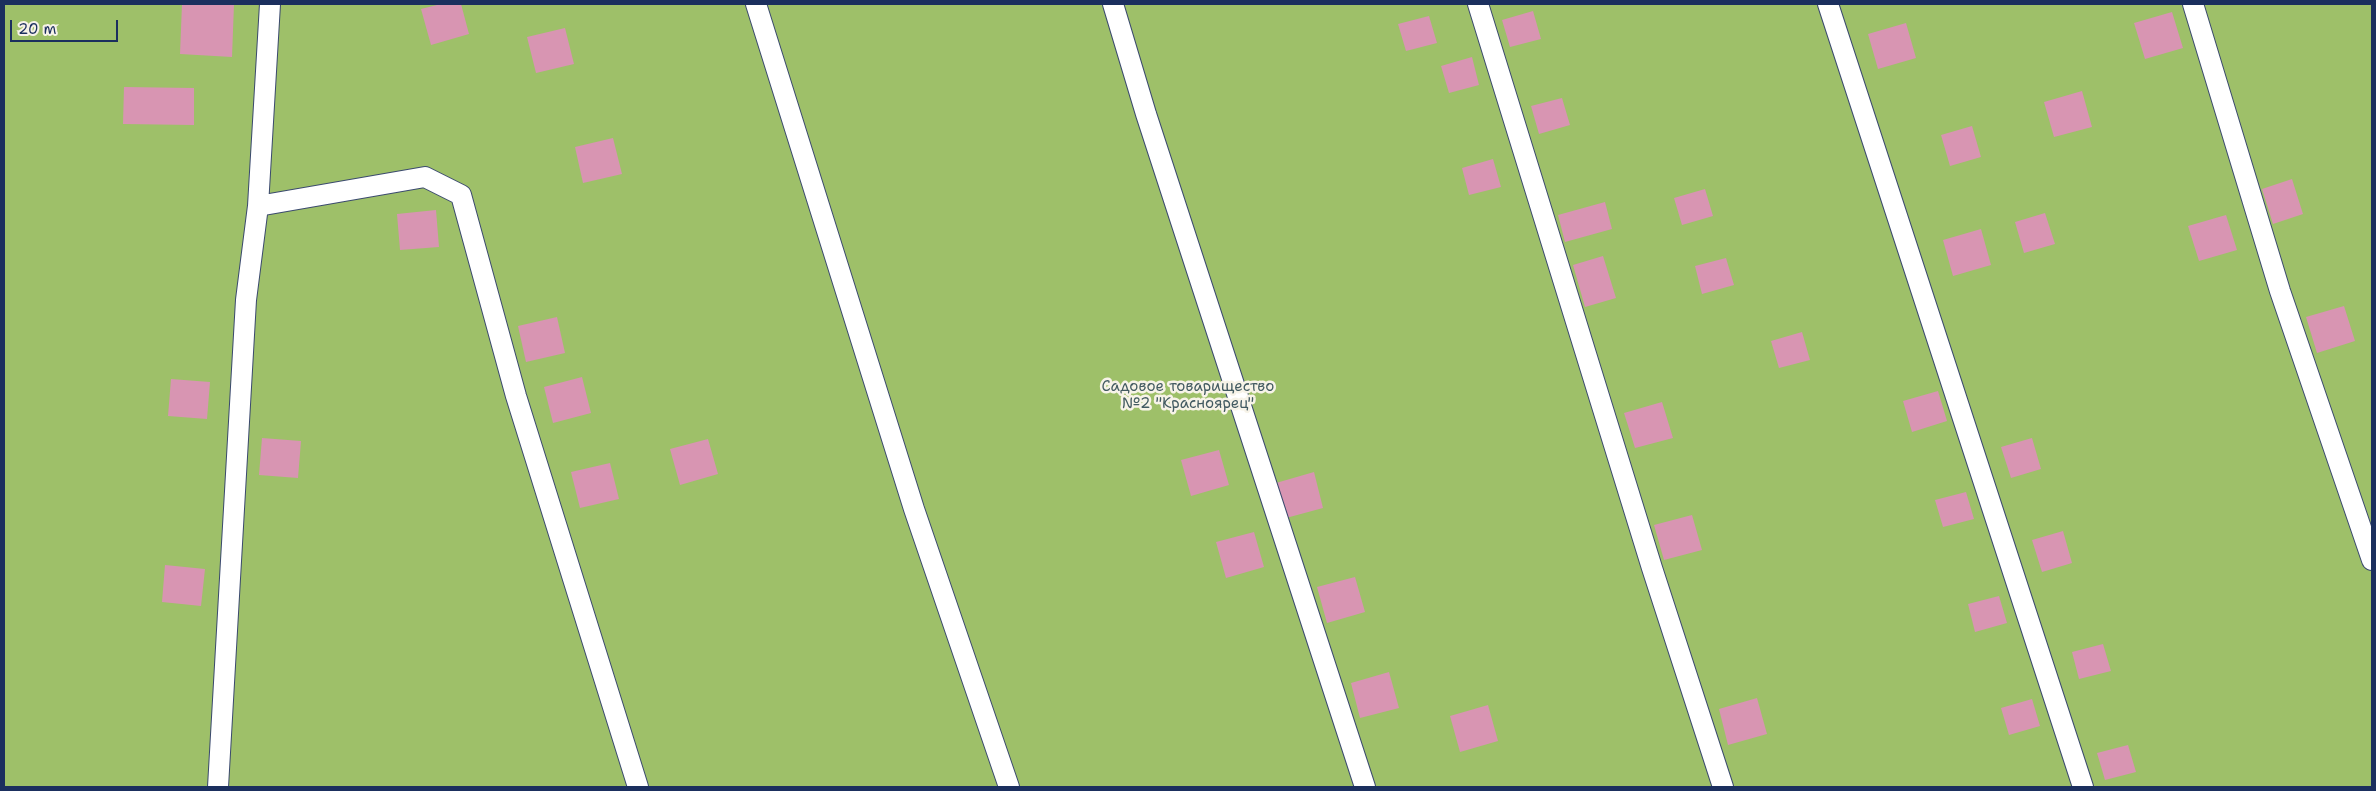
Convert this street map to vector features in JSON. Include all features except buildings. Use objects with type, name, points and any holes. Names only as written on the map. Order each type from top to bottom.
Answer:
[{"type":"lane","points":[[218,787],[246,300],[258,206],[270,4]]},
{"type":"lane","points":[[756,4],[914,509],[1008,787]]},
{"type":"lane","points":[[1113,4],[1146,114],[1366,787]]},
{"type":"lane","points":[[1478,4],[1652,568],[1723,787]]},
{"type":"lane","points":[[1828,4],[2083,787]]},
{"type":"lane","points":[[2193,4],[2280,291],[2372,560]]},
{"type":"lane","points":[[258,206],[425,177],[461,195],[516,396],[638,787]]},
{"type":"green space","name":"Садовое товарищество №2 \"Красноярец\"","points":[[4,4],[2372,4],[2372,787],[4,787]]}]
